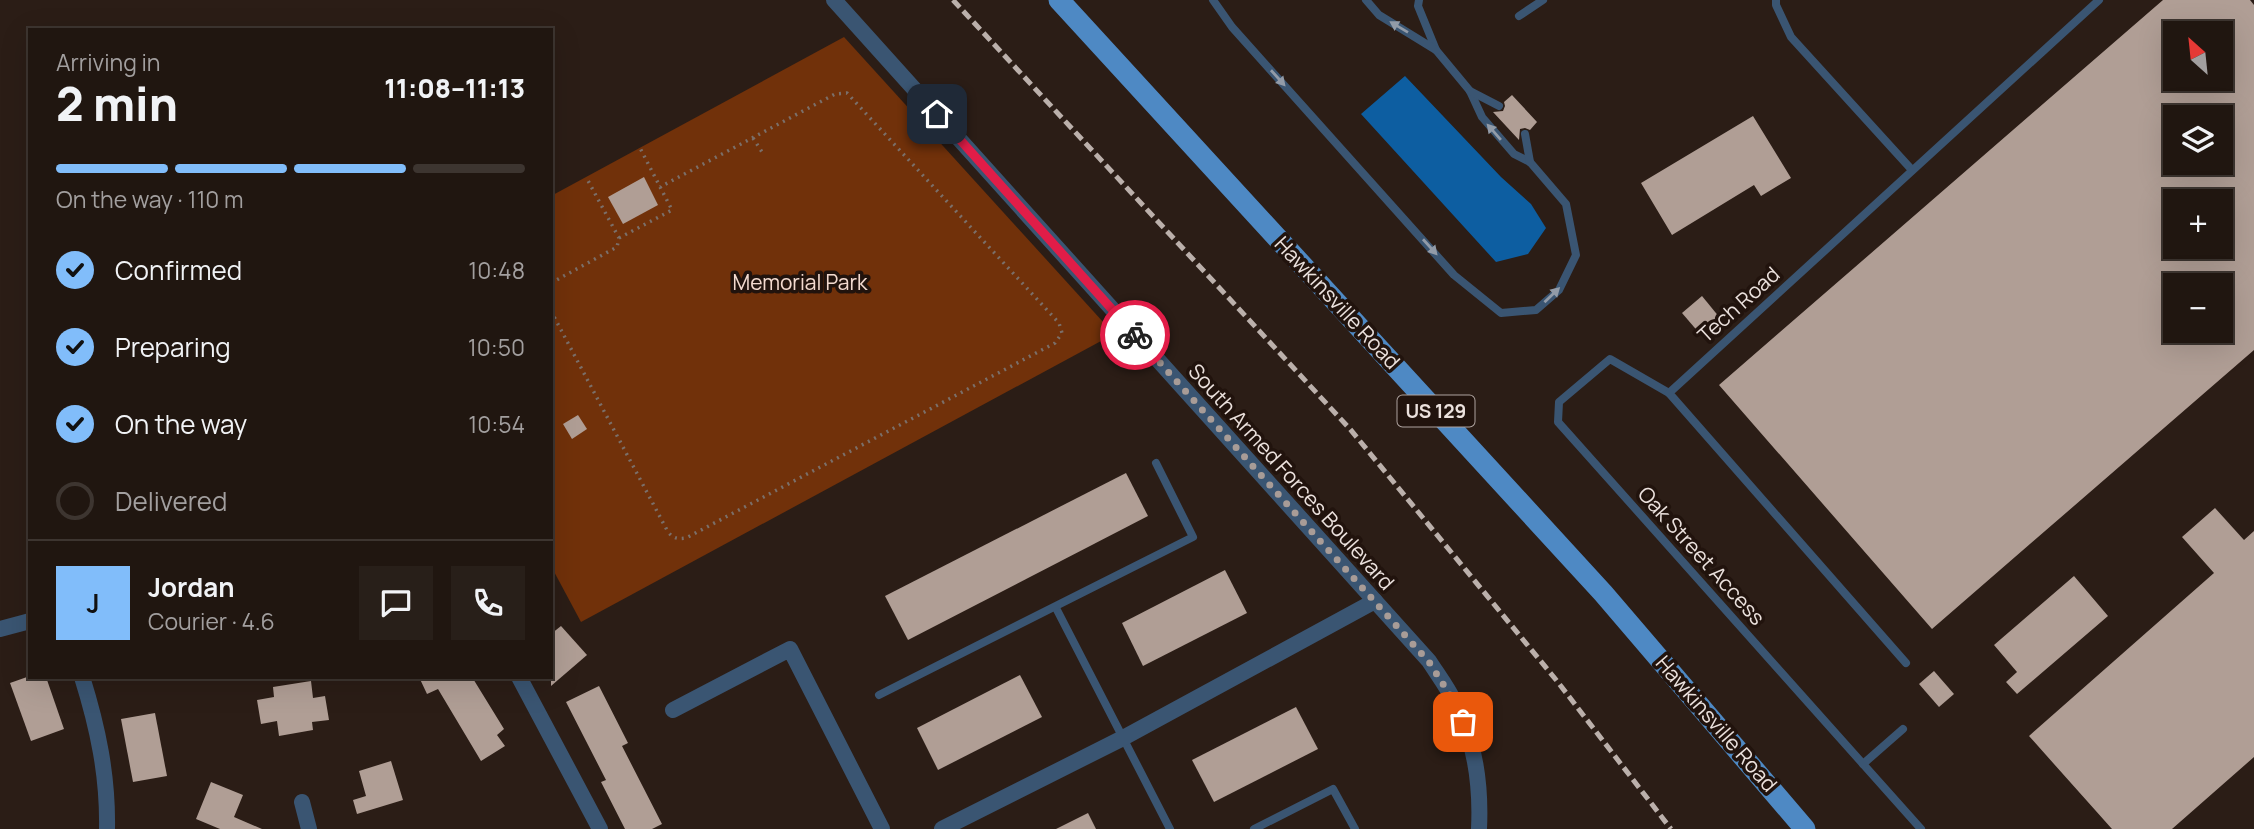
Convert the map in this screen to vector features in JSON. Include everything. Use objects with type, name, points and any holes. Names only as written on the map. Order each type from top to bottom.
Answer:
[{"type":"main road","name":"Hawkinsville Road","points":[[1059,0],[1603,593],[1805,829]]},
{"type":"street","name":"South Armed Forces Boulevard","points":[[834,0],[1429,662],[1455,703],[1470,741],[1480,799],[1479,829]]},
{"type":"street","points":[[942,829],[1123,738],[1375,601]]},
{"type":"street","points":[[0,629],[28,622]]},
{"type":"street","points":[[673,710],[790,649],[882,829]]},
{"type":"street","points":[[83,679],[100,739],[105,775],[107,829]]},
{"type":"street","points":[[520,679],[600,829]]},
{"type":"street","points":[[302,802],[309,829]]},
{"type":"lane","points":[[1213,0],[1232,27],[1454,275],[1501,313],[1536,310],[1559,290],[1576,255],[1566,204],[1530,162],[1514,154],[1482,117],[1470,91],[1436,50],[1418,6],[1419,0]]},
{"type":"lane","points":[[1366,0],[1379,15],[1436,50]]},
{"type":"lane","points":[[1519,16],[1543,0]]},
{"type":"lane","points":[[1776,0],[1791,37],[1912,170]]},
{"type":"lane","name":"Tech Road","points":[[1669,393],[2099,0]]},
{"type":"lane","points":[[1470,91],[1499,106]]},
{"type":"lane","points":[[1525,134],[1530,162]]},
{"type":"lane","name":"Oak Street Access","points":[[1669,393],[1610,359],[1559,402],[1558,422],[1921,829]]},
{"type":"lane","points":[[1669,393],[1906,663]]},
{"type":"lane","points":[[879,695],[1193,537],[1156,463]]},
{"type":"lane","points":[[1056,608],[1170,829]]},
{"type":"lane","points":[[1863,764],[1903,729]]},
{"type":"lane","points":[[1254,829],[1334,789],[1355,829]]},
{"type":"path","points":[[553,315],[668,532],[679,539],[686,538],[1060,339],[1062,333],[1059,323],[847,93],[835,94],[660,187]]},
{"type":"path","points":[[754,138],[762,152]]},
{"type":"path","points":[[619,238],[672,209],[640,148]]},
{"type":"path","points":[[553,282],[617,247],[619,238],[586,177]]},
{"type":"green space","name":"Memorial Park","points":[[844,37],[1114,334],[581,622],[553,570],[553,195]]},
{"type":"water","points":[[1405,76],[1501,177],[1531,204],[1546,228],[1528,254],[1496,262],[1361,114]]},
{"type":"building","points":[[2163,0],[2250,0],[2254,5],[2254,350],[1932,629],[1719,385]]},
{"type":"building","points":[[1512,95],[1537,122],[1530,130],[1520,129],[1519,140],[1493,112],[1503,111],[1504,102]]},
{"type":"building","points":[[1753,116],[1791,178],[1761,196],[1754,185],[1672,235],[1641,183]]},
{"type":"building","points":[[644,177],[658,205],[623,224],[608,197]]},
{"type":"building","points":[[1702,296],[1720,318],[1700,334],[1682,313]]},
{"type":"building","points":[[578,415],[587,429],[572,439],[563,424]]},
{"type":"building","points":[[1126,473],[1148,516],[908,640],[885,596]]},
{"type":"building","points":[[2215,508],[2244,540],[2254,531],[2254,757],[2172,829],[2112,829],[2029,736],[2214,573],[2182,537]]},
{"type":"building","points":[[1225,570],[1247,613],[1143,666],[1122,623]]},
{"type":"building","points":[[2074,576],[2108,616],[2017,694],[2006,682],[2017,672],[1994,645]]},
{"type":"building","points":[[561,626],[587,655],[551,686],[553,679],[553,632]]},
{"type":"building","points":[[1934,671],[1954,694],[1939,707],[1919,684]]},
{"type":"building","points":[[1020,675],[1042,717],[938,770],[917,728]]},
{"type":"building","points":[[27,677],[47,679],[64,729],[31,741],[10,683]]},
{"type":"building","points":[[420,679],[473,679],[504,729],[497,735],[505,746],[481,761],[438,689],[427,694]]},
{"type":"building","points":[[311,681],[313,698],[325,696],[329,720],[312,722],[313,730],[279,736],[277,721],[261,724],[257,700],[274,697],[273,687]]},
{"type":"building","points":[[599,686],[628,743],[622,746],[662,824],[652,829],[625,829],[601,782],[606,780],[566,702]]},
{"type":"building","points":[[1296,707],[1318,749],[1214,802],[1192,760]]},
{"type":"building","points":[[155,713],[167,776],[133,782],[121,719]]},
{"type":"building","points":[[391,761],[403,800],[357,814],[353,800],[366,796],[359,771]]},
{"type":"building","points":[[211,782],[243,795],[234,817],[262,829],[220,829],[196,819]]},
{"type":"building","points":[[1088,813],[1096,829],[1056,829]]},
{"type":"railway","points":[[953,0],[1350,429],[1557,681],[1671,829]]},
{"type":"way so far","points":[[1135,335],[1429,662],[1455,703],[1463,722]]},
{"type":"route","points":[[937,114],[1135,335]]}]
